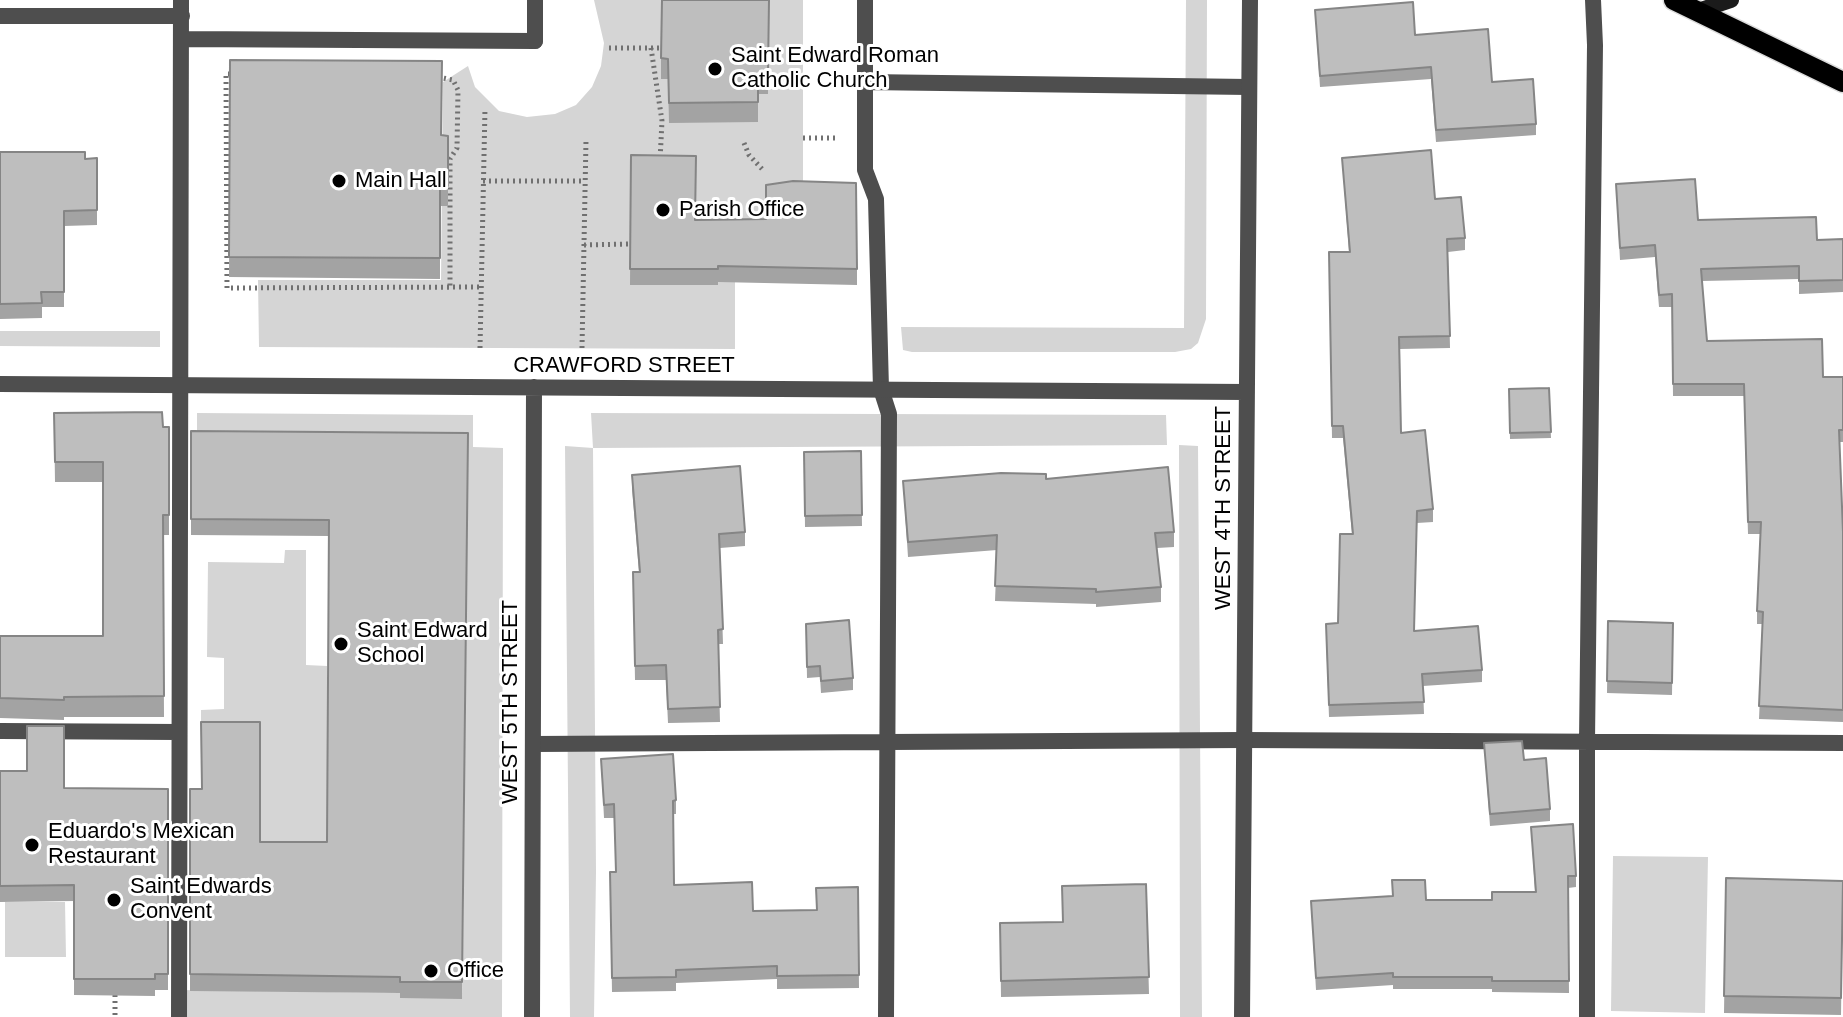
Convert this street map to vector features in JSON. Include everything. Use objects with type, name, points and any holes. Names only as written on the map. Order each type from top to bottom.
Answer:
[{"type":"main road","points":[[1674,0],[1843,82]]},
{"type":"street","points":[[182,39],[535,41],[535,0]]},
{"type":"street","points":[[865,0],[865,170],[876,199],[881,389],[889,414],[886,1017]]},
{"type":"street","name":"WEST 4TH STREET","points":[[1242,1017],[1250,0]]},
{"type":"street","points":[[1587,1017],[1593,0]]},
{"type":"street","points":[[1698,11],[1731,0]]},
{"type":"street","points":[[0,16],[182,8],[179,1017]]},
{"type":"street","points":[[865,82],[1249,87]]},
{"type":"street","name":"CRAWFORD STREET","points":[[0,384],[1247,392]]},
{"type":"street","name":"WEST 5TH STREET","points":[[532,1017],[534,387]]},
{"type":"street","points":[[0,731],[179,732]]},
{"type":"street","points":[[533,744],[1244,740],[1843,743]]},
{"type":"path","points":[[609,48],[661,48]]},
{"type":"path","points":[[651,48],[662,121],[659,170]]},
{"type":"path","points":[[240,74],[226,74],[227,288],[481,287]]},
{"type":"path","points":[[432,77],[453,80],[458,90],[457,148],[450,159],[450,287]]},
{"type":"path","points":[[480,348],[485,108]]},
{"type":"path","points":[[582,348],[586,140]]},
{"type":"path","points":[[744,143],[749,155],[763,170]]},
{"type":"path","points":[[483,181],[585,181]]},
{"type":"path","points":[[584,245],[629,244]]},
{"type":"path","points":[[115,995],[115,1017]]},
{"type":"shaded area","points":[[594,0],[803,0],[803,198],[735,282],[735,349],[259,347],[258,280],[441,280],[443,82],[468,66],[475,87],[499,111],[527,117],[555,114],[576,105],[592,87],[601,66],[604,43]]},
{"type":"shaded area","points":[[1186,0],[1207,0],[1206,319],[1198,343],[1191,349],[1175,352],[903,350],[901,327],[1184,328]]},
{"type":"shaded area","points":[[0,331],[160,331],[160,347],[0,346]]},
{"type":"shaded area","points":[[197,413],[473,415],[473,447],[503,448],[502,1017],[179,1017],[179,990],[400,993],[462,998],[468,450],[197,447]]},
{"type":"shaded area","points":[[591,413],[1166,415],[1167,445],[593,448]]},
{"type":"shaded area","points":[[1179,445],[1198,446],[1202,1017],[1180,1017]]},
{"type":"shaded area","points":[[565,446],[593,448],[594,1017],[570,1017]]},
{"type":"shaded area","points":[[285,550],[306,550],[306,665],[327,666],[327,859],[259,858],[201,738],[201,710],[224,709],[224,658],[207,657],[208,562],[284,563]]},
{"type":"shaded area","points":[[1613,856],[1708,857],[1705,1013],[1611,1011]]},
{"type":"shaded area","points":[[5,902],[65,902],[66,957],[5,957]]},
{"type":"building","name":"Saint Edward Roman Catholic Church","points":[[662,0],[769,0],[768,73],[758,74],[758,102],[669,103],[668,59],[661,58]]},
{"type":"building","points":[[1413,2],[1415,35],[1488,29],[1492,82],[1533,79],[1536,124],[1436,130],[1431,67],[1320,76],[1315,10]]},
{"type":"building","name":"Main Hall","points":[[230,60],[442,61],[441,135],[448,136],[448,186],[440,186],[440,258],[229,257]]},
{"type":"building","points":[[1431,150],[1435,199],[1461,197],[1465,238],[1447,239],[1450,336],[1399,337],[1401,433],[1425,430],[1433,509],[1417,511],[1414,631],[1478,626],[1482,670],[1422,674],[1424,702],[1329,705],[1326,624],[1338,623],[1340,534],[1353,534],[1343,426],[1332,426],[1329,252],[1350,252],[1342,158]]},
{"type":"building","points":[[0,152],[85,152],[85,159],[97,158],[97,210],[64,211],[64,292],[41,292],[42,303],[0,304]]},
{"type":"building","points":[[631,155],[696,156],[695,220],[766,219],[766,185],[793,181],[856,183],[857,269],[718,266],[718,269],[630,269]]},
{"type":"building","points":[[1695,179],[1698,220],[1816,217],[1817,240],[1843,239],[1843,280],[1799,281],[1799,266],[1701,269],[1707,341],[1822,339],[1823,377],[1843,377],[1843,430],[1839,430],[1843,532],[1843,710],[1759,706],[1763,612],[1757,611],[1761,522],[1748,522],[1744,384],[1673,384],[1672,294],[1659,295],[1655,245],[1620,248],[1616,184]]},
{"type":"building","points":[[1549,388],[1551,432],[1510,433],[1509,389]]},
{"type":"building","points":[[162,412],[163,427],[169,427],[169,515],[163,515],[164,696],[64,697],[64,700],[0,698],[0,636],[103,636],[103,462],[55,462],[54,413]]},
{"type":"building","points":[[191,431],[468,433],[462,982],[400,982],[400,977],[190,974],[190,789],[202,789],[201,722],[260,722],[260,842],[327,842],[329,520],[191,519]]},
{"type":"building","points":[[861,451],[862,515],[805,516],[804,452]]},
{"type":"building","points":[[740,466],[745,532],[719,534],[723,629],[718,630],[720,707],[668,709],[666,665],[635,666],[633,572],[640,572],[632,475]]},
{"type":"building","points":[[1168,467],[1174,532],[1155,533],[1161,587],[1096,592],[1096,589],[995,586],[997,535],[908,542],[903,481],[1001,473],[1046,474],[1046,479]]},
{"type":"building","points":[[849,620],[853,678],[821,681],[820,666],[807,667],[806,624]]},
{"type":"building","points":[[1608,621],[1673,623],[1672,683],[1607,681]]},
{"type":"building","points":[[27,726],[64,726],[64,788],[168,789],[168,974],[155,974],[155,979],[74,979],[74,885],[0,886],[0,771],[27,771]]},
{"type":"building","points":[[1522,741],[1524,760],[1546,758],[1550,809],[1490,814],[1484,743]]},
{"type":"building","points":[[673,754],[676,800],[673,801],[674,885],[752,882],[753,911],[817,910],[816,888],[858,887],[859,975],[777,976],[777,966],[676,970],[676,977],[612,978],[610,872],[616,872],[614,804],[604,805],[601,759]]},
{"type":"building","points":[[1573,824],[1576,876],[1568,876],[1569,981],[1393,977],[1393,973],[1316,978],[1311,901],[1393,896],[1392,880],[1425,880],[1426,900],[1492,900],[1492,892],[1536,892],[1531,827]]},
{"type":"building","points":[[1726,878],[1843,881],[1841,998],[1724,996]]},
{"type":"building","points":[[1146,884],[1149,977],[1001,981],[1000,923],[1063,922],[1062,886]]},
{"type":"place","name":"Saint Edward Roman Catholic Church","points":[[715,69]]},
{"type":"place","name":"Main Hall","points":[[339,181]]},
{"type":"place","name":"Parish Office","points":[[663,210]]},
{"type":"place","name":"Saint Edward School","points":[[341,644]]},
{"type":"place","name":"Eduardo's Mexican Restaurant","points":[[32,845]]},
{"type":"place","name":"Saint Edwards Convent","points":[[114,900]]},
{"type":"place","name":"Office","points":[[431,971]]}]
